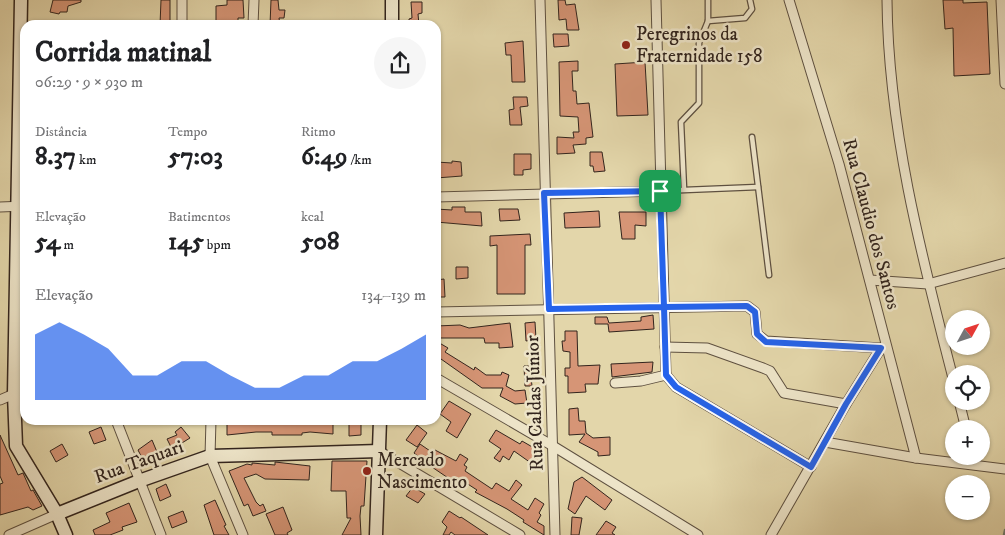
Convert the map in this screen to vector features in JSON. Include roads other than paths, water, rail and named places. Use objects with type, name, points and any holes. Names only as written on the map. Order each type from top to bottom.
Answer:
[{"type":"street","points":[[21,0],[21,20]]},
{"type":"street","points":[[182,0],[182,20]]},
{"type":"street","points":[[253,20],[254,0]]},
{"type":"street","points":[[392,0],[392,20]]},
{"type":"street","name":"Rua Caldas Júnior","points":[[540,0],[555,535]]},
{"type":"street","points":[[656,0],[666,375],[676,387],[811,467]]},
{"type":"street","name":"Rua Claudio dos Santos","points":[[789,0],[839,164],[870,280],[884,347],[916,458]]},
{"type":"street","points":[[887,0],[887,42],[896,116],[928,284],[949,365]]},
{"type":"street","points":[[1001,0],[1005,84]]},
{"type":"street","points":[[441,197],[660,191]]},
{"type":"street","points":[[0,207],[20,206]]},
{"type":"street","points":[[870,280],[928,284],[1005,263]]},
{"type":"street","points":[[441,312],[747,306],[755,312],[757,334],[766,342],[884,347]]},
{"type":"street","points":[[20,333],[14,394],[16,446],[57,514],[66,535]]},
{"type":"street","points":[[665,348],[697,347],[717,351],[770,371],[784,393],[846,404]]},
{"type":"street","points":[[771,535],[846,404],[884,347]]},
{"type":"street","points":[[614,383],[641,382],[666,375]]},
{"type":"street","points":[[441,381],[553,446],[698,535]]},
{"type":"street","points":[[0,400],[14,394]]},
{"type":"street","points":[[118,425],[161,535]]},
{"type":"street","points":[[211,425],[210,456],[243,535]]},
{"type":"street","points":[[376,535],[380,425]]},
{"type":"street","points":[[824,442],[916,458],[945,460]]},
{"type":"street","points":[[379,451],[520,535]]},
{"type":"street","name":"Rua Taquari","points":[[9,535],[139,481],[210,456],[379,451]]},
{"type":"street","points":[[990,464],[1004,467]]},
{"type":"lane","points":[[684,189],[681,122],[699,103],[699,43],[708,21],[708,0]]},
{"type":"lane","points":[[708,21],[745,18],[752,9],[750,0]]},
{"type":"lane","points":[[752,137],[769,274]]},
{"type":"lane","points":[[660,191],[758,187]]},
{"type":"waterway","points":[[1004,535],[1005,530]]},
{"type":"place","name":"Peregrinos da Fraternidade 158","points":[[626,45]]},
{"type":"place","name":"Mercado Nascimento","points":[[367,471]]}]
